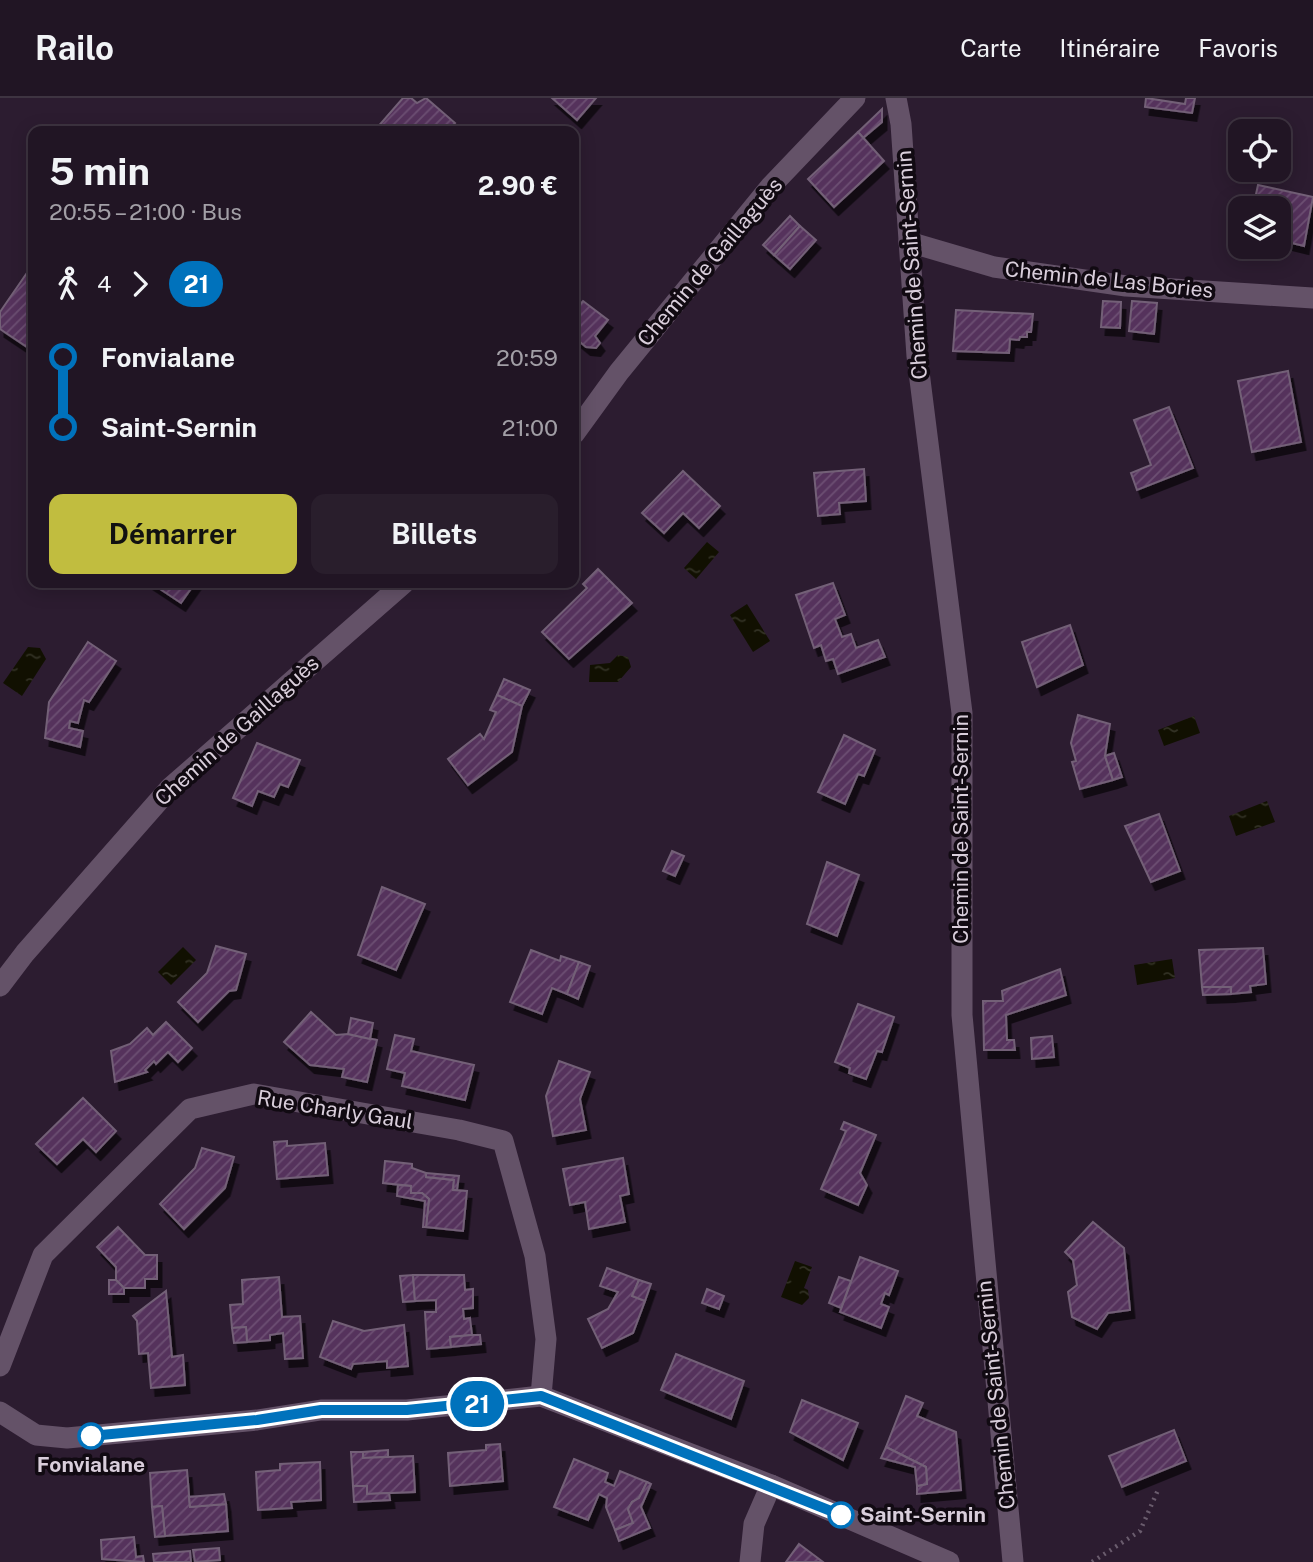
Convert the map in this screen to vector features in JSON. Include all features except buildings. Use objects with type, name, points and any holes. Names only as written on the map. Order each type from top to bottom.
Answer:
[{"type":"street","name":"Chemin de Gaillaguès","points":[[579,427],[620,372],[771,186],[855,98]]},
{"type":"street","name":"Chemin de Saint-Sernin","points":[[896,98],[901,124],[918,356],[962,713],[962,1015],[1013,1562]]},
{"type":"street","name":"Chemin de Las Bories","points":[[909,242],[994,267],[1126,286],[1313,298]]},
{"type":"street","name":"Chemin de Gaillaguès","points":[[0,986],[25,953],[170,788],[398,588]]},
{"type":"street","name":"Rue Charly Gaul","points":[[0,1366],[43,1255],[190,1109],[254,1094],[459,1130],[503,1141],[535,1256],[546,1339],[541,1396]]},
{"type":"street","points":[[0,1412],[36,1435],[67,1438],[257,1420],[321,1410],[407,1410],[541,1396],[771,1485],[950,1562]]},
{"type":"street","points":[[750,1562],[754,1524],[771,1485]]},
{"type":"path","points":[[1092,1562],[1140,1531],[1158,1490]]},
{"type":"water","points":[[707,542],[719,552],[696,579],[684,568]]},
{"type":"water","points":[[747,604],[770,641],[753,652],[730,615]]},
{"type":"water","points":[[28,647],[40,648],[46,659],[22,696],[3,683]]},
{"type":"water","points":[[618,655],[628,657],[631,667],[618,682],[589,682],[590,665],[610,663]]},
{"type":"water","points":[[1194,716],[1200,733],[1164,746],[1158,730]]},
{"type":"water","points":[[1267,801],[1275,822],[1236,836],[1229,816]]},
{"type":"water","points":[[183,947],[196,960],[171,985],[158,972]]},
{"type":"water","points":[[1172,959],[1175,978],[1137,985],[1134,965]]},
{"type":"water","points":[[795,1261],[812,1267],[804,1288],[808,1290],[809,1298],[802,1305],[781,1297]]},
{"type":"bus line","name":"21","points":[[91,1436],[257,1420],[321,1410],[407,1410],[541,1396],[841,1515]]},
{"type":"place","name":"Fonvialane","points":[[91,1436]]},
{"type":"place","name":"Saint-Sernin","points":[[841,1515]]}]
